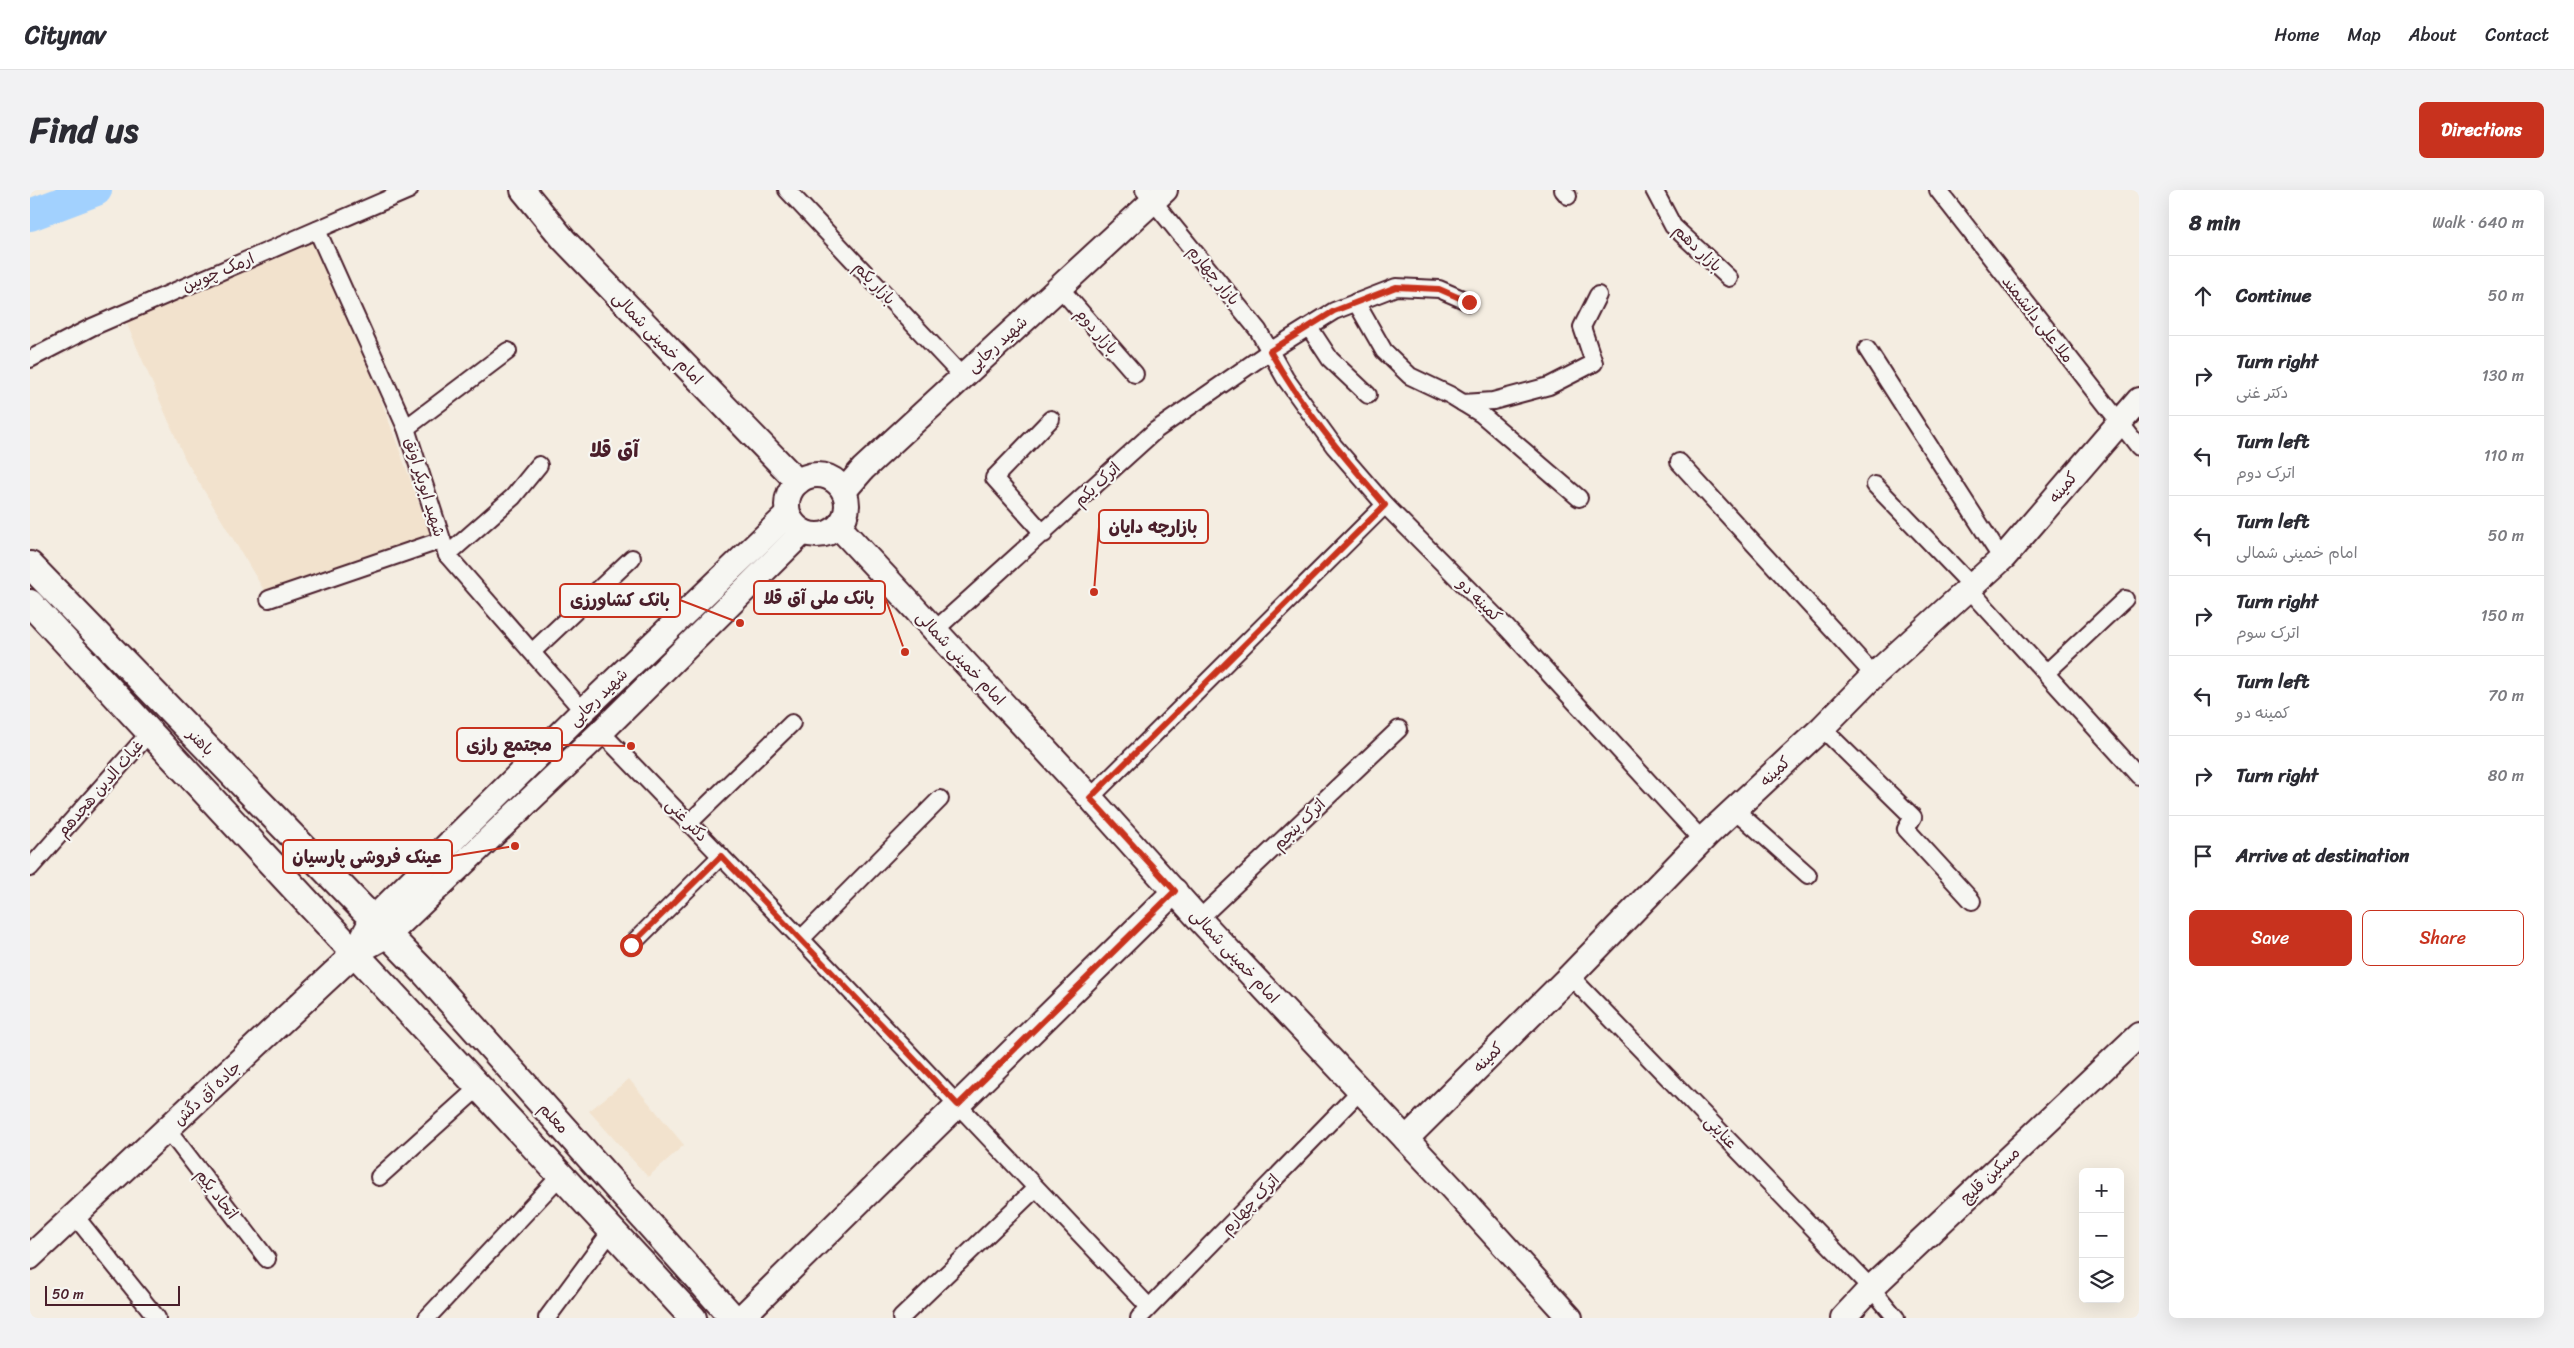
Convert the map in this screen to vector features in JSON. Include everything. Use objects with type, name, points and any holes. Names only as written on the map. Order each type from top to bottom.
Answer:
[{"type":"main road","name":"باهنر","points":[[30,565],[380,928]]},
{"type":"main road","name":"باهنر","points":[[30,603],[355,952]]},
{"type":"main road","name":"معلم","points":[[380,928],[425,973],[733,1318]]},
{"type":"main road","name":"معلم","points":[[355,952],[693,1318]]},
{"type":"street","name":"ارمک چوبین","points":[[30,359],[92,327],[409,190]]},
{"type":"street","name":"امام خمینی شمالی","points":[[523,190],[564,240],[798,482]]},
{"type":"street","name":"بازار یکم","points":[[788,190],[962,376]]},
{"type":"street","name":"بازار دهم","points":[[1654,190],[1673,226],[1729,278]]},
{"type":"street","name":"ملا علی دانشمند","points":[[1938,190],[2139,447]]},
{"type":"street","name":"شهید رجایی","points":[[844,491],[863,469],[962,376],[1060,288],[1155,194]]},
{"type":"street","name":"بازار چهارم","points":[[1155,194],[1258,330],[1270,351]]},
{"type":"street","name":"شهید ابوبکر اونق","points":[[317,230],[406,428],[444,548],[583,711]]},
{"type":"street","name":"اترک یکم","points":[[935,630],[1044,534],[1156,430],[1270,351],[1334,311],[1396,287],[1439,289],[1469,302]]},
{"type":"street","name":"بازار دوم","points":[[1060,288],[1134,374]]},
{"type":"street","points":[[1464,403],[1493,401],[1549,386],[1594,363],[1582,327],[1598,295]]},
{"type":"street","points":[[1356,302],[1384,351],[1410,376],[1464,403],[1481,414],[1579,498]]},
{"type":"street","points":[[1309,327],[1330,359],[1368,395]]},
{"type":"street","points":[[1867,350],[2002,559]]},
{"type":"street","points":[[406,428],[508,351]]},
{"type":"street","name":"کمینه دو","points":[[1270,351],[1285,378],[1334,446],[1385,505],[1506,627],[1702,840]]},
{"type":"street","name":"کمینه","points":[[1406,1139],[1570,976],[1702,840],[1822,728],[1874,675],[2002,559],[2139,400]]},
{"type":"street","points":[[1044,534],[994,478],[1051,419]]},
{"type":"street","points":[[1679,462],[1874,675]]},
{"type":"street","points":[[269,599],[444,548],[513,497],[539,465]]},
{"type":"street","points":[[818,475],[829,477],[838,482],[844,491],[848,510],[839,527],[821,535],[803,532],[794,524],[788,514],[787,502],[790,491],[798,482],[807,477],[818,475]]},
{"type":"street","points":[[1875,486],[1970,587],[2139,776]]},
{"type":"street","points":[[1090,798],[1385,505]]},
{"type":"street","name":"شهید رجایی","points":[[380,928],[583,711],[788,514]]},
{"type":"street","name":"امام خمینی شمالی","points":[[839,527],[1090,798],[1199,919],[1361,1090],[1570,1318]]},
{"type":"street","name":"شهید رجایی","points":[[355,952],[602,732],[803,532]]},
{"type":"street","points":[[532,652],[632,558]]},
{"type":"street","points":[[2046,673],[2125,599]]},
{"type":"street","points":[[689,823],[792,723]]},
{"type":"street","points":[[1822,728],[1913,817],[1906,829],[1972,900]]},
{"type":"street","name":"اترک پنجم","points":[[1199,919],[1399,729]]},
{"type":"street","name":"غیاث الدین هجدهم","points":[[30,868],[151,731]]},
{"type":"street","name":"دکتر غنی","points":[[602,732],[1036,1188],[1144,1313]]},
{"type":"street","points":[[801,939],[940,799]]},
{"type":"street","points":[[1734,809],[1808,875]]},
{"type":"street","points":[[631,945],[721,856]]},
{"type":"street","points":[[741,1318],[1175,891]]},
{"type":"street","name":"جاده آق دگش","points":[[30,1257],[168,1130],[355,952]]},
{"type":"street","name":"عنایتی","points":[[1570,976],[1871,1288],[1896,1318]]},
{"type":"street","name":"مسکین قلیچ","points":[[1843,1318],[1871,1288],[2139,1035]]},
{"type":"street","points":[[379,1178],[479,1086]]},
{"type":"street","name":"اترک چهارم","points":[[1144,1313],[1361,1090]]},
{"type":"street","name":"اتحاد یکم","points":[[168,1130],[267,1259]]},
{"type":"street","points":[[427,1318],[561,1175]]},
{"type":"street","points":[[901,1318],[1036,1188]]},
{"type":"street","points":[[74,1216],[157,1318]]},
{"type":"street","points":[[547,1318],[612,1230]]},
{"type":"shaded area","points":[[314,241],[373,378],[431,536],[265,592],[185,459],[126,322]]},
{"type":"shaded area","points":[[629,1079],[684,1145],[648,1177],[589,1111]]},
{"type":"waterway","points":[[30,215],[96,190]]},
{"type":"place","name":"بازارچه دایان","points":[[1094,592]]},
{"type":"place","name":"بانک کشاورزی","points":[[740,623]]},
{"type":"place","name":"بانک ملی آق قلا","points":[[905,652]]},
{"type":"place","name":"مجتمع رازی","points":[[631,746]]},
{"type":"place","name":"عینک فروشی پارسیان","points":[[515,846]]},
{"type":"district","name":"آق قلا","points":[[614,450]]},
{"type":"route","points":[[631,945],[721,856],[958,1105],[1175,891],[1090,798],[1385,505],[1334,446],[1285,378],[1270,351],[1334,311],[1396,287],[1439,289],[1469,302]]}]
